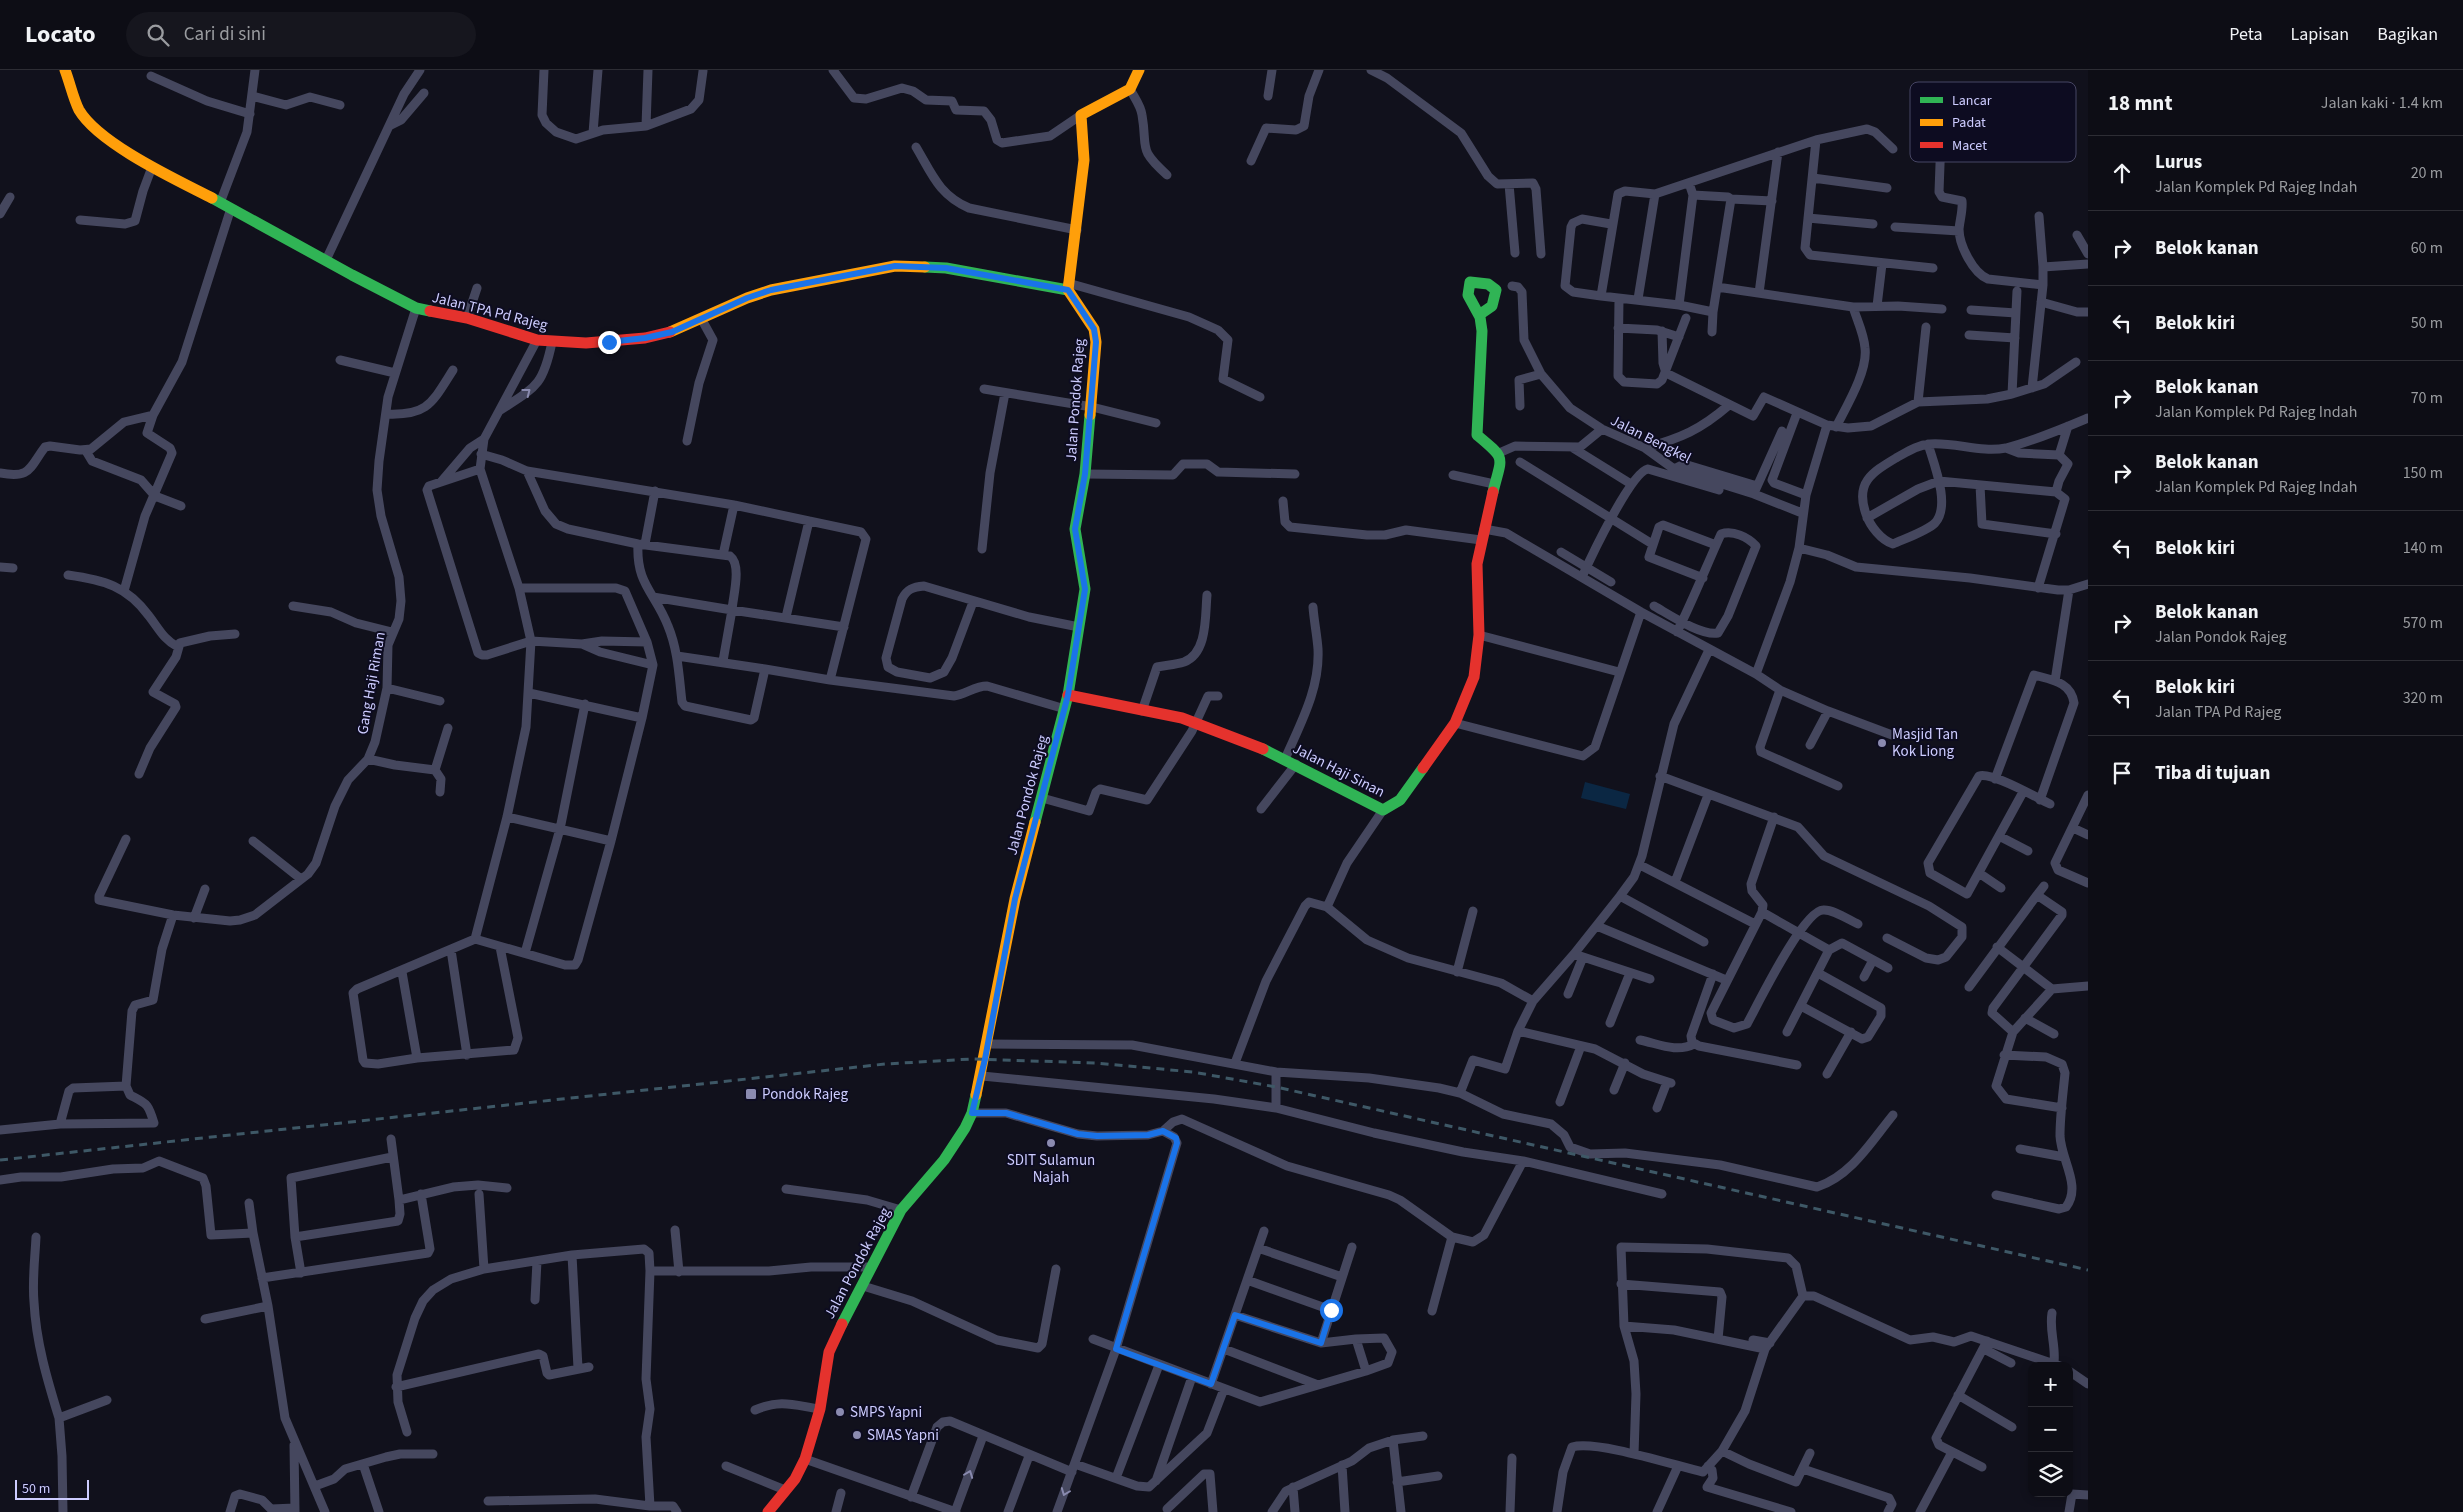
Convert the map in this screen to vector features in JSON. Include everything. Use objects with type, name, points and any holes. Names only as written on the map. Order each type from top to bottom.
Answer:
[{"type":"street","name":"Jalan TPA Pd Rajeg","points":[[65,70],[79,109],[92,127],[152,167],[416,308],[467,318],[537,340],[552,342],[609,342],[645,338],[672,332],[747,298],[771,290],[895,266],[946,268],[1068,286]]},
{"type":"street","points":[[124,591],[141,528],[172,453],[170,448],[147,433],[153,414],[182,362],[242,148],[250,114],[255,70]]},
{"type":"street","points":[[326,260],[404,94],[420,70]]},
{"type":"street","points":[[544,70],[542,108],[546,123],[556,132],[566,137],[584,138],[592,133],[646,126],[692,109],[697,105],[703,70],[692,70]]},
{"type":"street","points":[[592,133],[598,70]]},
{"type":"street","points":[[646,126],[648,70]]},
{"type":"street","points":[[833,70],[854,98],[866,99],[902,88],[912,90],[926,100],[952,101],[956,110],[984,111],[991,120],[997,140],[1002,142],[1050,136],[1081,115],[1130,89],[1140,70]]},
{"type":"street","points":[[1268,96],[1272,70]]},
{"type":"street","points":[[1251,161],[1266,128],[1296,130],[1304,126],[1309,96],[1319,70]]},
{"type":"street","points":[[1371,70],[1387,78],[1461,133],[1488,176],[1497,184],[1533,183],[1536,189],[1541,254]]},
{"type":"street","points":[[151,76],[207,101],[250,114]]},
{"type":"street","points":[[1130,89],[1142,113],[1144,148],[1152,162],[1167,175]]},
{"type":"street","points":[[389,126],[401,120],[424,93]]},
{"type":"street","points":[[252,96],[286,105],[310,97],[340,105]]},
{"type":"street","points":[[1081,115],[1084,160],[1077,230],[1068,286],[1189,317],[1218,330],[1228,340],[1223,379],[1260,397]]},
{"type":"street","points":[[1601,296],[1611,224],[1618,194],[1625,191],[1655,194],[1816,140],[1867,129],[1876,132],[1893,149]]},
{"type":"street","points":[[1816,140],[1805,248],[1810,255],[1933,268]]},
{"type":"street","points":[[916,147],[939,187],[957,203],[969,208],[1077,230]]},
{"type":"street","points":[[1759,293],[1778,152]]},
{"type":"street","points":[[1940,162],[1939,192],[1942,197],[1962,201],[1959,231],[1974,269],[1980,276],[1988,279],[2043,286]]},
{"type":"street","points":[[80,220],[125,224],[135,221],[152,167]]},
{"type":"street","points":[[1813,178],[1887,188]]},
{"type":"street","points":[[1679,304],[1693,195],[1689,183]]},
{"type":"street","points":[[1509,184],[1515,253]]},
{"type":"street","points":[[1638,299],[1655,194]]},
{"type":"street","points":[[1693,195],[1772,201]]},
{"type":"street","points":[[0,214],[10,197]]},
{"type":"street","points":[[1712,332],[1713,312],[1730,199]]},
{"type":"street","points":[[2032,388],[2043,286],[2040,216]]},
{"type":"street","points":[[1808,218],[1872,224]]},
{"type":"street","points":[[1611,224],[1582,219],[1573,222],[1565,286],[1573,292],[1679,304],[1713,312]]},
{"type":"street","points":[[1895,227],[1959,231]]},
{"type":"street","points":[[2077,235],[2088,254]]},
{"type":"street","points":[[1877,306],[1882,264]]},
{"type":"street","points":[[2043,267],[2088,264]]},
{"type":"street","name":"Jalan Pondok Rajeg","points":[[768,1512],[795,1479],[806,1458],[820,1409],[829,1352],[840,1327],[864,1286],[901,1210],[944,1160],[965,1128],[972,1113],[982,1076],[1015,899],[1068,695],[1085,589],[1075,529],[1085,474],[1096,342],[1094,329],[1068,286]]},
{"type":"street","name":"Jalan Bengkel","points":[[1512,286],[1518,287],[1522,292],[1524,340],[1541,374],[1570,408],[1602,429],[1645,448],[1674,468],[1755,490],[1802,512]]},
{"type":"street","points":[[1717,287],[1853,307],[1877,306],[1942,309]]},
{"type":"street","points":[[467,318],[477,288]]},
{"type":"street","points":[[2012,394],[2018,291]]},
{"type":"street","points":[[1619,299],[1618,376],[1624,382],[1657,384],[1666,373],[1686,318]]},
{"type":"street","points":[[2041,302],[2077,312],[2088,312]]},
{"type":"street","points":[[1756,674],[1790,582],[1798,548],[1806,495],[1832,426],[1852,397],[1864,362],[1866,348],[1853,307]]},
{"type":"street","name":"Gang Haji Riman","points":[[126,839],[99,896],[99,900],[172,915],[230,921],[255,915],[301,879],[316,863],[321,854],[335,806],[348,780],[368,759],[375,742],[387,688],[388,645],[401,610],[399,577],[381,516],[377,490],[386,414],[395,373],[416,308]]},
{"type":"street","points":[[1971,310],[2016,313]]},
{"type":"street","points":[[1479,315],[1482,331],[1477,435],[1498,453],[1515,446],[1580,447],[1602,429]]},
{"type":"street","points":[[687,441],[700,383],[713,340],[702,320]]},
{"type":"street","points":[[1918,402],[1926,327]]},
{"type":"street","points":[[1618,328],[1662,331],[1679,337]]},
{"type":"street","points":[[1662,331],[1663,363],[1666,373],[1753,416],[1764,397],[1797,413],[1832,426],[1871,426],[1918,402],[1987,399],[2012,394],[2056,378],[2076,362]]},
{"type":"street","points":[[1969,335],[2014,338]]},
{"type":"street","points":[[475,939],[507,817],[526,726],[531,641],[519,588],[480,469],[481,454],[484,439],[537,340]]},
{"type":"street","points":[[497,413],[538,383],[547,364],[552,342]]},
{"type":"street","points":[[340,360],[395,373]]},
{"type":"street","points":[[386,414],[410,414],[426,408],[453,370]]},
{"type":"street","points":[[1520,406],[1519,380],[1541,374]]},
{"type":"street","points":[[984,389],[1092,407],[1156,423]]},
{"type":"street","points":[[982,549],[990,473],[1005,392]]},
{"type":"street","points":[[1645,448],[1681,438],[1710,421],[1729,405]]},
{"type":"street","points":[[1797,413],[1772,480],[1774,483],[1806,495]]},
{"type":"street","points":[[0,473],[25,474],[31,470],[45,447],[86,451],[96,446],[124,422],[153,414]]},
{"type":"street","points":[[1928,444],[1939,481],[1942,513],[1934,524],[1893,544],[1884,541],[1867,518],[1862,498],[1864,486],[1872,473],[1914,448],[1928,444],[1995,449],[2006,448],[2088,418]]},
{"type":"street","points":[[2059,455],[2068,426]]},
{"type":"street","points":[[1755,490],[1782,431]]},
{"type":"street","points":[[441,482],[470,448],[484,439]]},
{"type":"street","points":[[1573,448],[1631,484]]},
{"type":"street","points":[[2006,448],[2019,453],[2059,455],[2068,464],[2059,481],[2056,492]]},
{"type":"street","points":[[86,451],[96,462],[141,480],[155,496],[181,506]]},
{"type":"street","name":"Jalan Haji Sinan","points":[[1068,695],[1195,722],[1243,739],[1296,764],[1383,810],[1400,800],[1454,724],[1474,677],[1480,635],[1477,564],[1482,534],[1501,459],[1498,453]]},
{"type":"street","points":[[481,454],[514,464],[528,471],[734,505],[861,532],[866,539],[830,680]]},
{"type":"street","points":[[1520,462],[1648,542]]},
{"type":"street","points":[[1085,474],[1173,474],[1183,464],[1207,464],[1218,472],[1294,474]]},
{"type":"street","points":[[1584,573],[1611,520],[1640,472],[1648,468],[1719,490]]},
{"type":"street","points":[[480,469],[429,486],[427,496],[478,653],[482,656],[487,655],[531,641],[582,644],[647,642]]},
{"type":"street","points":[[528,471],[545,511],[556,524],[568,529],[641,544],[723,555],[734,559],[736,567],[732,610],[723,661]]},
{"type":"street","points":[[1453,475],[1494,484]]},
{"type":"street","points":[[1867,518],[1918,489],[1939,481],[2056,492],[2065,499],[2056,534],[2038,588]]},
{"type":"street","points":[[1980,485],[1982,524],[2056,534]]},
{"type":"street","points":[[655,491],[637,561],[642,578],[668,625],[677,656],[682,702],[685,706],[751,720],[754,718],[765,669]]},
{"type":"street","points":[[1284,501],[1285,522],[1290,526],[1367,535],[1385,535],[1406,530],[1482,534],[1506,533],[1584,573],[1641,612],[1708,650],[1756,674],[1780,690],[1828,711],[1892,734]]},
{"type":"street","points":[[723,555],[734,505]]},
{"type":"street","points":[[786,616],[809,520]]},
{"type":"street","points":[[1703,578],[1650,558],[1649,554],[1656,536],[1660,526],[1663,525],[1716,545]]},
{"type":"street","points":[[1654,606],[1682,622],[1712,634],[1718,633],[1728,616],[1756,546],[1750,540],[1729,531],[1721,534],[1703,578],[1682,622],[1677,632]]},
{"type":"street","points":[[1798,548],[1827,555],[1856,567],[1963,577],[2038,588],[2069,590],[2088,584]]},
{"type":"street","points":[[1561,552],[1584,573],[1611,582]]},
{"type":"street","points":[[0,567],[13,568]]},
{"type":"street","points":[[68,575],[107,582],[124,591],[134,599],[165,640],[178,647]]},
{"type":"street","points":[[973,602],[952,658],[944,672],[930,678],[897,672],[888,666],[886,658],[902,599],[910,589],[924,586],[973,602],[1079,627]]},
{"type":"street","points":[[500,947],[518,1043],[514,1050],[467,1056],[417,1058],[374,1064],[368,1064],[363,1060],[353,993],[357,989],[402,972],[475,939],[566,965],[575,965],[611,841],[642,718],[653,665],[647,642],[627,595],[621,589],[519,588]]},
{"type":"street","points":[[2055,681],[2069,590]]},
{"type":"street","points":[[1142,711],[1157,667],[1185,661],[1195,655],[1202,638],[1207,595]]},
{"type":"street","points":[[653,597],[732,610],[786,616],[844,627]]},
{"type":"street","points":[[293,606],[330,612],[356,623],[392,632]]},
{"type":"street","points":[[1285,759],[1309,704],[1316,679],[1318,650],[1313,607]]},
{"type":"street","points":[[1454,724],[1583,756],[1595,747],[1641,612]]},
{"type":"street","points":[[139,774],[150,748],[176,707],[175,704],[153,692],[176,657],[180,643],[236,634]]},
{"type":"street","points":[[1480,635],[1619,672]]},
{"type":"street","points":[[582,644],[600,652],[653,665]]},
{"type":"street","points":[[1460,1093],[1473,1060],[1505,1069],[1518,1031],[1533,1001],[1579,955],[1640,865],[1674,724],[1708,650]]},
{"type":"street","points":[[677,656],[723,661],[830,680],[954,696],[962,695],[979,686],[987,686],[1065,709]]},
{"type":"street","points":[[1996,779],[2034,675],[2066,686],[2073,693],[2074,703],[2040,800]]},
{"type":"street","points":[[387,688],[440,701]]},
{"type":"street","points":[[1780,690],[1760,747],[1761,752],[1838,786]]},
{"type":"street","points":[[529,693],[642,718]]},
{"type":"street","points":[[1042,798],[1089,812],[1096,792],[1100,789],[1147,800],[1195,722],[1208,696],[1218,696]]},
{"type":"street","points":[[525,953],[560,829],[585,704]]},
{"type":"street","points":[[1810,745],[1828,711]]},
{"type":"street","points":[[434,770],[448,728]]},
{"type":"street","points":[[368,759],[434,770],[441,779],[440,792]]},
{"type":"street","points":[[1261,809],[1296,764]]},
{"type":"street","points":[[2023,792],[1967,894],[1930,873],[1927,866],[1975,780],[1984,775],[1996,779],[2050,804]]},
{"type":"street","points":[[1660,776],[1708,796],[1774,817],[1802,830],[1824,856],[1930,906],[1962,927],[1962,937],[1946,957],[1938,960],[1926,958],[1887,938]]},
{"type":"street","points":[[1675,882],[1708,796]]},
{"type":"street","points":[[2088,796],[2056,860],[2058,870],[2088,884]]},
{"type":"street","points":[[1327,907],[1347,863],[1383,810]]},
{"type":"street","points":[[507,817],[611,841]]},
{"type":"street","points":[[1774,817],[1751,884],[1752,891],[1764,905],[1762,912],[1726,980],[1711,1017],[1713,1020],[1734,1028],[1741,1028],[1747,1024],[1798,931],[1816,912],[1824,909],[1858,924]]},
{"type":"street","points":[[2073,828],[2088,835]]},
{"type":"street","points":[[1999,836],[2028,851]]},
{"type":"street","points":[[253,841],[301,879]]},
{"type":"street","points":[[1640,865],[1755,924]]},
{"type":"street","points":[[1979,873],[2000,888]]},
{"type":"street","points":[[1969,986],[2044,886]]},
{"type":"street","points":[[194,918],[205,889]]},
{"type":"street","points":[[2013,1032],[1996,1018],[1992,1011],[2062,916],[2062,912],[2037,895]]},
{"type":"street","points":[[1620,896],[1704,942]]},
{"type":"street","points":[[1235,1063],[1266,981],[1305,906],[1309,902],[1327,907],[1367,940],[1408,958],[1501,983],[1533,1001]]},
{"type":"street","points":[[1457,972],[1473,911]]},
{"type":"street","points":[[1762,912],[1829,950]]},
{"type":"street","points":[[0,1130],[60,1124],[154,1123],[149,1106],[144,1101],[130,1095],[126,1086],[132,1011],[135,1005],[153,1000],[162,949],[172,915]]},
{"type":"street","points":[[1597,926],[1726,980]]},
{"type":"street","points":[[1787,1032],[1829,950],[1842,943],[1888,968]]},
{"type":"street","points":[[1997,947],[2052,989]]},
{"type":"street","points":[[451,950],[467,1056]]},
{"type":"street","points":[[1579,955],[1650,979]]},
{"type":"street","points":[[1568,994],[1579,955]]},
{"type":"street","points":[[1864,977],[1873,960]]},
{"type":"street","points":[[402,972],[417,1058]]},
{"type":"street","points":[[1610,1023],[1630,973]]},
{"type":"street","points":[[1801,1006],[1862,1038],[1868,1037],[1881,1016],[1881,1008],[1818,973]]},
{"type":"street","points":[[1694,1044],[1691,1036],[1713,974]]},
{"type":"street","points":[[2062,1108],[2006,1099],[1996,1086],[2004,1055],[2013,1032],[2025,1018],[2052,989],[2088,986]]},
{"type":"street","points":[[2025,1018],[2054,1034]]},
{"type":"street","points":[[1518,1031],[1595,1049],[1643,1074],[1669,1082],[1658,1108]]},
{"type":"street","points":[[1827,1074],[1850,1032]]},
{"type":"street","points":[[1640,1040],[1677,1049],[1694,1044],[1797,1065]]},
{"type":"street","points":[[988,1044],[1132,1044],[1276,1072],[1369,1078],[1460,1093],[1503,1114],[1550,1124],[1564,1135],[1570,1147],[1590,1154],[1625,1153],[1720,1166],[1817,1187],[1830,1183],[1857,1160],[1893,1115]]},
{"type":"street","points":[[1560,1102],[1581,1046]]},
{"type":"street","points":[[1996,1196],[2059,1209],[2066,1207],[2071,1201],[2072,1185],[2060,1138],[2065,1073],[2062,1064],[2046,1057],[2004,1055]]},
{"type":"street","points":[[1614,1090],[1625,1063]]},
{"type":"street","points":[[1276,1072],[1276,1108]]},
{"type":"street","points":[[982,1076],[1214,1099],[1276,1108],[1374,1133],[1463,1152],[1524,1161],[1662,1194]]},
{"type":"street","points":[[60,1124],[69,1090],[73,1088],[126,1086]]},
{"type":"street","points":[[972,1113],[1006,1113],[1078,1134],[1097,1136],[1148,1135],[1163,1131],[1173,1122],[1182,1119],[1287,1166],[1389,1195],[1400,1200],[1452,1237],[1466,1242],[1479,1240],[1503,1203],[1524,1161]]},
{"type":"street","points":[[1057,1512],[1116,1349],[1177,1143],[1176,1138],[1163,1131]]},
{"type":"street","points":[[295,1237],[398,1221],[400,1214],[399,1200],[391,1139]]},
{"type":"street","points":[[2020,1149],[2064,1156]]},
{"type":"street","points":[[301,1273],[295,1237],[291,1178],[392,1157]]},
{"type":"street","points":[[0,1180],[21,1177],[61,1177],[113,1169],[142,1168],[159,1161],[204,1180],[211,1235],[253,1233]]},
{"type":"street","points":[[399,1200],[453,1187],[478,1185],[507,1188]]},
{"type":"street","points":[[786,1189],[867,1200],[901,1210]]},
{"type":"street","points":[[262,1278],[428,1253],[430,1249],[421,1194]]},
{"type":"street","points":[[478,1194],[484,1270]]},
{"type":"street","points":[[249,1203],[253,1233],[268,1306],[285,1418],[325,1512]]},
{"type":"street","points":[[675,1230],[679,1272]]},
{"type":"street","points":[[1211,1384],[1264,1231]]},
{"type":"street","points":[[36,1237],[34,1300],[37,1335],[45,1373],[59,1418],[63,1512]]},
{"type":"street","points":[[1432,1310],[1452,1237]]},
{"type":"street","points":[[1321,1343],[1352,1246]]},
{"type":"street","points":[[1557,1512],[1563,1472],[1572,1448],[1581,1444],[1634,1454],[1703,1472],[1722,1451],[1745,1411],[1767,1346],[1803,1296],[1796,1266],[1788,1258],[1707,1249],[1622,1247],[1620,1249],[1624,1326],[1634,1361],[1636,1394],[1634,1454]]},
{"type":"street","points":[[1258,1248],[1342,1277]]},
{"type":"street","points":[[407,1432],[401,1417],[396,1387],[397,1375],[415,1318],[423,1301],[433,1290],[451,1279],[484,1270],[572,1255],[644,1249],[649,1253],[650,1271],[646,1379],[650,1410],[646,1436],[655,1508]]},
{"type":"street","points":[[572,1255],[578,1368]]},
{"type":"street","points":[[535,1300],[537,1262]]},
{"type":"street","points":[[650,1271],[769,1271],[811,1267],[872,1267]]},
{"type":"street","points":[[864,1286],[912,1301],[997,1340],[1038,1348],[1042,1344],[1056,1269]]},
{"type":"street","points":[[1247,1280],[1331,1310]]},
{"type":"street","points":[[1621,1284],[1720,1292],[1722,1296],[1718,1339]]},
{"type":"street","points":[[1803,1296],[1814,1296],[1910,1340],[1933,1337],[1954,1342],[1970,1336],[2011,1363]]},
{"type":"street","points":[[205,1319],[268,1306]]},
{"type":"street","points":[[2052,1313],[2051,1332],[2056,1349],[2057,1362]]},
{"type":"street","points":[[1093,1339],[1224,1390],[1263,1402],[1388,1363],[1392,1352],[1384,1338],[1321,1343],[1235,1315]]},
{"type":"street","points":[[1624,1326],[1667,1329],[1767,1346]]},
{"type":"street","points":[[1356,1339],[1366,1371]]},
{"type":"street","points":[[1753,1340],[1767,1346]]},
{"type":"street","points":[[1986,1345],[2050,1362]]},
{"type":"street","points":[[1982,1467],[1939,1445],[1936,1438],[1986,1345]]},
{"type":"street","points":[[1224,1349],[1318,1385]]},
{"type":"street","points":[[396,1387],[539,1354],[543,1356],[546,1374],[549,1375],[589,1367]]},
{"type":"street","points":[[1116,1478],[1159,1365]]},
{"type":"street","points":[[2073,1374],[2088,1384]]},
{"type":"street","points":[[1155,1483],[1192,1377]]},
{"type":"street","points":[[911,1497],[937,1427],[942,1422],[950,1421],[1029,1456],[1116,1478],[1137,1486],[1149,1487],[1208,1433],[1224,1390]]},
{"type":"street","points":[[1958,1394],[2012,1427]]},
{"type":"street","points":[[59,1418],[107,1400]]},
{"type":"street","points":[[755,1410],[780,1402],[820,1409]]},
{"type":"street","points":[[806,1458],[956,1512],[984,1436]]},
{"type":"street","points":[[1272,1512],[1286,1490],[1342,1465],[1369,1448],[1393,1440],[1423,1436]]},
{"type":"street","points":[[230,1512],[235,1496],[240,1494],[262,1500],[271,1509],[295,1510],[294,1439]]},
{"type":"street","points":[[1393,1440],[1401,1512]]},
{"type":"street","points":[[1722,1451],[1795,1482],[1798,1481],[1810,1453]]},
{"type":"street","points":[[1920,1512],[1952,1452]]},
{"type":"street","points":[[315,1486],[334,1479],[345,1468],[400,1454],[433,1454]]},
{"type":"street","points":[[1008,1512],[1029,1456]]},
{"type":"street","points":[[1510,1512],[1512,1458]]},
{"type":"street","points":[[363,1464],[379,1512]]},
{"type":"street","points":[[1342,1465],[1345,1512]]},
{"type":"street","points":[[726,1466],[785,1490]]},
{"type":"street","points":[[1657,1512],[1678,1466]]},
{"type":"street","points":[[1708,1466],[1712,1470],[1713,1478],[1707,1487],[1791,1512]]},
{"type":"street","points":[[1803,1469],[1889,1498],[1892,1504],[1888,1512]]},
{"type":"street","points":[[1167,1509],[1204,1474],[1210,1474],[1213,1512]]},
{"type":"street","points":[[1397,1482],[1438,1476]]},
{"type":"street","points":[[1293,1487],[1295,1512]]},
{"type":"street","points":[[836,1512],[841,1494]]},
{"type":"street","points":[[2069,1512],[2072,1494],[2088,1495]]},
{"type":"street","points":[[488,1501],[595,1499],[655,1508],[673,1506],[678,1512]]},
{"type":"water","points":[[1585,782],[1630,794],[1626,809],[1581,798]]},
{"type":"railway","points":[[0,1160],[885,1064],[971,1059],[1096,1063],[1193,1072],[1276,1087],[2088,1270]]},
{"type":"traffic: fast","points":[[212,198],[352,275],[416,308],[430,311]]},
{"type":"traffic: fast","points":[[925,267],[946,268],[1068,290]]},
{"type":"traffic: fast","points":[[1479,315],[1492,306],[1496,290],[1488,284],[1470,282],[1468,295],[1480,317],[1482,331],[1477,435],[1498,454],[1500,459],[1499,471],[1493,492]]},
{"type":"traffic: fast","points":[[1035,822],[1068,695],[1085,589],[1075,529],[1085,474],[1090,415]]},
{"type":"traffic: fast","points":[[1263,749],[1383,810],[1400,800],[1423,768]]},
{"type":"traffic: fast","points":[[842,1324],[901,1210],[944,1160],[965,1128],[972,1113],[976,1095]]},
{"type":"traffic: slow","points":[[65,70],[79,110],[103,136],[140,160],[212,198]]},
{"type":"traffic: slow","points":[[1090,415],[1096,342],[1094,329],[1068,290],[1084,160],[1081,115],[1130,89],[1139,70]]},
{"type":"traffic: slow","points":[[670,332],[747,298],[771,290],[895,266],[925,267]]},
{"type":"traffic: slow","points":[[976,1095],[1015,899],[1035,822]]},
{"type":"traffic: jam","points":[[430,311],[467,318],[537,340],[586,343],[645,338],[670,332]]},
{"type":"traffic: jam","points":[[1423,768],[1455,723],[1474,677],[1479,635],[1477,564],[1493,492]]},
{"type":"traffic: jam","points":[[1068,695],[1182,718],[1263,749]]},
{"type":"traffic: jam","points":[[768,1512],[795,1479],[805,1459],[820,1409],[829,1352],[842,1324]]},
{"type":"place","name":"Masjid Tan Kok Liong","points":[[1882,743]]},
{"type":"place","name":"Pondok Rajeg","points":[[751,1094]]},
{"type":"place","name":"SDIT Sulamun Najah","points":[[1051,1143]]},
{"type":"place","name":"SMPS Yapni","points":[[840,1412]]},
{"type":"place","name":"SMAS Yapni","points":[[857,1435]]},
{"type":"route","points":[[609,342],[645,338],[672,332],[747,298],[771,290],[895,266],[915,265],[946,268],[1068,290],[1094,329],[1096,342],[1085,474],[1075,529],[1085,589],[1065,709],[1015,899],[982,1076],[972,1113],[1006,1113],[1078,1134],[1097,1136],[1148,1135],[1163,1131],[1176,1138],[1177,1143],[1116,1349],[1211,1384],[1235,1315],[1321,1343],[1331,1310]]}]
